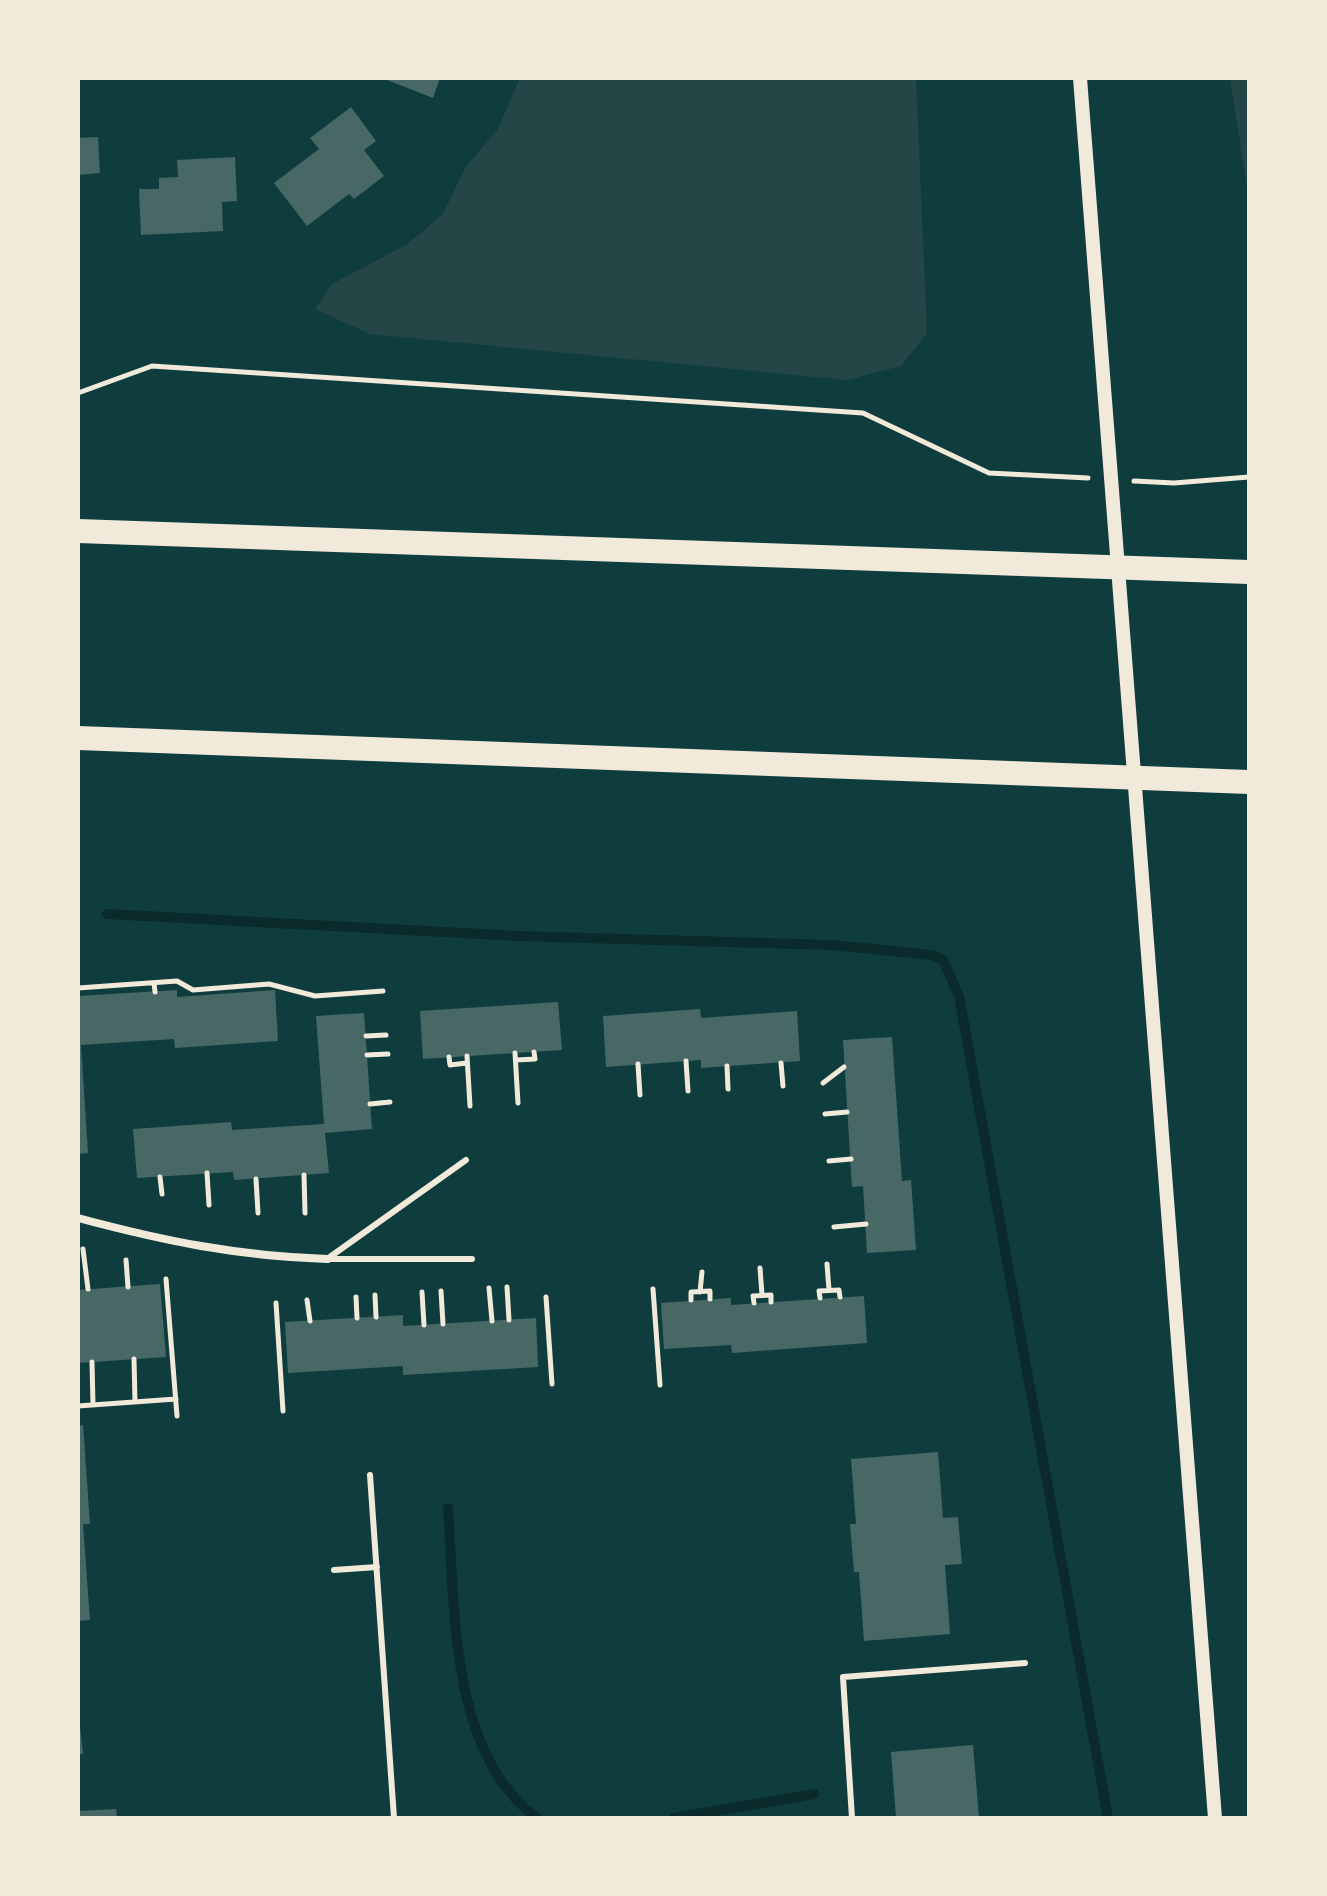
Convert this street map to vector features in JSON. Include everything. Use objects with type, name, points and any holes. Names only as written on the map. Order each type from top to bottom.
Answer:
[{"type":"highway","points":[[78,531],[1249,572]]},
{"type":"highway","points":[[78,738],[1249,782]]},
{"type":"street","points":[[1080,78],[1215,1818]]},
{"type":"street","points":[[78,1218],[163,1241],[253,1256],[327,1259]]},
{"type":"lane","points":[[327,1259],[466,1160]]},
{"type":"lane","points":[[327,1259],[472,1259]]},
{"type":"lane","points":[[370,1475],[394,1818]]},
{"type":"lane","points":[[334,1570],[377,1567]]},
{"type":"lane","points":[[852,1818],[843,1677],[1025,1663]]},
{"type":"path","points":[[78,393],[152,366],[863,413],[989,473],[1097,479]]},
{"type":"path","points":[[1128,480],[1174,483],[1249,477]]},
{"type":"path","points":[[78,988],[177,981],[202,992],[269,984],[315,996],[383,991]]},
{"type":"path","points":[[154,983],[155,992]]},
{"type":"path","points":[[366,1036],[386,1035]]},
{"type":"path","points":[[518,1103],[515,1056],[535,1059],[534,1052]]},
{"type":"path","points":[[367,1055],[388,1054]]},
{"type":"path","points":[[449,1057],[450,1065],[467,1060],[470,1106]]},
{"type":"path","points":[[686,1061],[688,1091]]},
{"type":"path","points":[[781,1063],[783,1086]]},
{"type":"path","points":[[638,1064],[640,1095]]},
{"type":"path","points":[[727,1066],[728,1089]]},
{"type":"path","points":[[823,1083],[844,1067]]},
{"type":"path","points":[[370,1104],[390,1102]]},
{"type":"path","points":[[825,1114],[847,1112]]},
{"type":"path","points":[[829,1161],[851,1159]]},
{"type":"path","points":[[207,1173],[209,1205]]},
{"type":"path","points":[[304,1175],[305,1213]]},
{"type":"path","points":[[160,1177],[162,1194]]},
{"type":"path","points":[[256,1179],[258,1213]]},
{"type":"path","points":[[834,1227],[866,1224]]},
{"type":"path","points":[[83,1249],[88,1289]]},
{"type":"path","points":[[126,1260],[128,1287]]},
{"type":"path","points":[[827,1264],[829,1290]]},
{"type":"path","points":[[760,1268],[762,1295]]},
{"type":"path","points":[[700,1292],[702,1272]]},
{"type":"path","points":[[166,1279],[177,1416]]},
{"type":"path","points":[[507,1287],[509,1320]]},
{"type":"path","points":[[489,1288],[492,1321]]},
{"type":"path","points":[[653,1289],[660,1385]]},
{"type":"path","points":[[820,1298],[819,1291],[829,1290],[839,1290],[840,1297]]},
{"type":"path","points":[[441,1291],[443,1324]]},
{"type":"path","points":[[691,1300],[691,1292],[710,1291],[710,1299]]},
{"type":"path","points":[[422,1292],[424,1325]]},
{"type":"path","points":[[375,1295],[376,1317]]},
{"type":"path","points":[[754,1303],[753,1296],[762,1295],[771,1295],[771,1302]]},
{"type":"path","points":[[356,1297],[357,1318]]},
{"type":"path","points":[[546,1297],[552,1384]]},
{"type":"path","points":[[307,1300],[310,1321]]},
{"type":"path","points":[[276,1303],[283,1411]]},
{"type":"path","points":[[134,1359],[135,1402]]},
{"type":"path","points":[[92,1362],[93,1405]]},
{"type":"path","points":[[78,1406],[176,1399]]},
{"type":"shaded area","points":[[520,78],[916,78],[927,333],[901,366],[847,380],[370,334],[315,309],[332,284],[406,245],[443,214],[465,168],[498,129]]},
{"type":"shaded area","points":[[1230,78],[1249,78],[1249,200]]},
{"type":"building","points":[[382,78],[440,78],[433,98]]},
{"type":"building","points":[[351,107],[376,141],[364,150],[384,176],[354,199],[349,194],[307,226],[274,183],[319,149],[310,138]]},
{"type":"building","points":[[98,137],[100,173],[78,175],[78,138]]},
{"type":"building","points":[[235,157],[237,201],[222,202],[223,231],[141,235],[139,189],[159,189],[159,178],[178,177],[177,160]]},
{"type":"building","points":[[177,990],[177,997],[275,990],[278,1041],[175,1048],[174,1039],[81,1045],[88,1153],[78,1154],[78,996]]},
{"type":"building","points":[[558,1002],[562,1050],[423,1059],[420,1011]]},
{"type":"building","points":[[700,1009],[701,1018],[797,1011],[800,1061],[701,1068],[701,1060],[606,1067],[603,1016]]},
{"type":"building","points":[[364,1013],[372,1129],[325,1133],[329,1173],[234,1180],[233,1172],[137,1178],[133,1129],[231,1122],[232,1130],[324,1124],[316,1016]]},
{"type":"building","points":[[892,1037],[902,1181],[911,1180],[916,1250],[867,1253],[863,1186],[852,1187],[843,1040]]},
{"type":"building","points":[[160,1284],[166,1357],[78,1363],[78,1290]]},
{"type":"building","points":[[864,1296],[867,1343],[732,1353],[731,1345],[664,1349],[661,1303],[731,1298],[731,1305]]},
{"type":"building","points":[[403,1315],[403,1326],[536,1318],[538,1367],[403,1375],[403,1366],[288,1373],[285,1322]]},
{"type":"building","points":[[83,1425],[90,1524],[83,1524],[90,1620],[78,1621],[78,1426]]},
{"type":"building","points":[[938,1452],[943,1518],[958,1517],[962,1564],[945,1565],[950,1634],[864,1641],[859,1572],[854,1572],[850,1524],[856,1524],[851,1459]]},
{"type":"building","points":[[78,1707],[83,1754],[78,1754]]},
{"type":"building","points":[[973,1745],[979,1818],[896,1818],[891,1752]]},
{"type":"building","points":[[116,1809],[117,1818],[78,1818],[78,1811]]},
{"type":"waterway","points":[[107,914],[519,936],[832,945],[932,955],[943,960],[959,996],[1108,1818]]},
{"type":"waterway","points":[[448,1508],[456,1632],[472,1718],[487,1756],[508,1790],[537,1818]]},
{"type":"waterway","points":[[674,1818],[814,1794]]}]
